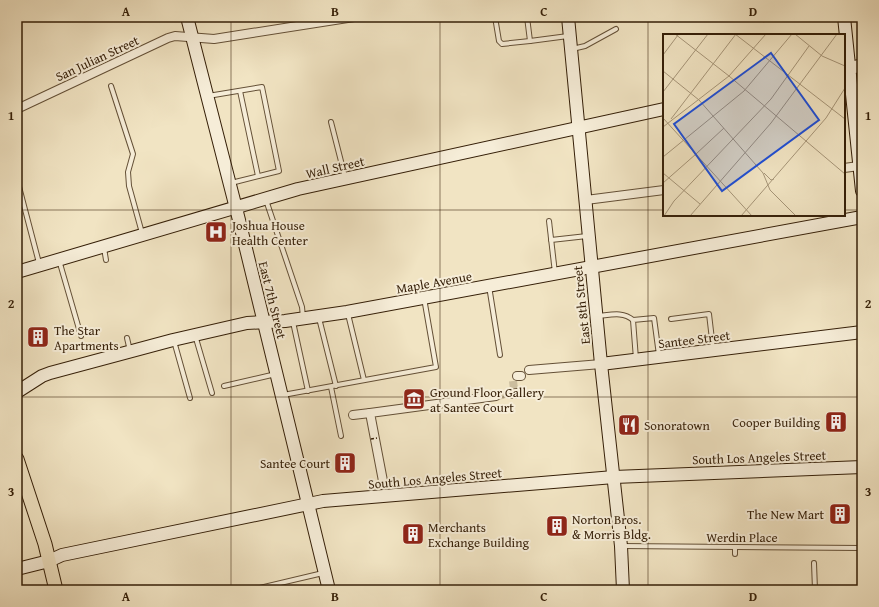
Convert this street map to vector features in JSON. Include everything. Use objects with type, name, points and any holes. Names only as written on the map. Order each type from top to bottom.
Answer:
[{"type":"main road","name":"East 7th Street","points":[[187,17],[264,321],[328,590]]},
{"type":"main road","name":"East 8th Street","points":[[568,17],[601,364],[621,546],[623,590]]},
{"type":"main road","points":[[844,17],[852,68],[862,191]]},
{"type":"main road","name":"Wall Street","points":[[17,272],[236,208],[265,198],[663,109]]},
{"type":"main road","name":"Maple Avenue","points":[[17,392],[42,376],[50,373],[194,334],[264,321],[298,319],[347,312],[862,217]]},
{"type":"main road","name":"Santee Street","points":[[601,364],[862,332]]},
{"type":"main road","points":[[844,335],[862,336]]},
{"type":"main road","points":[[17,459],[49,561],[56,590]]},
{"type":"main road","name":"South Los Angeles Street","points":[[17,569],[49,561],[62,555],[307,504],[614,477],[862,468]]},
{"type":"street","name":"San Julian Street","points":[[17,108],[175,36],[214,39],[314,20],[354,17]]},
{"type":"street","points":[[845,168],[859,166]]},
{"type":"street","points":[[586,200],[663,190]]},
{"type":"street","name":"Santee Street","points":[[529,370],[601,364]]},
{"type":"street","points":[[353,415],[496,396]]},
{"type":"street","points":[[370,413],[383,481]]},
{"type":"lane","points":[[495,17],[499,41],[502,44],[570,35]]},
{"type":"lane","points":[[527,17],[530,41]]},
{"type":"lane","points":[[572,49],[585,46],[616,29]]},
{"type":"lane","points":[[111,86],[133,154],[128,172],[129,186],[143,235]]},
{"type":"lane","points":[[207,96],[262,88],[279,171],[229,183]]},
{"type":"lane","points":[[240,91],[258,176]]},
{"type":"lane","points":[[331,122],[345,180]]},
{"type":"lane","points":[[17,179],[40,265]]},
{"type":"lane","points":[[265,198],[302,307],[298,319],[308,391]]},
{"type":"lane","points":[[549,221],[555,273]]},
{"type":"lane","points":[[551,240],[590,236]]},
{"type":"lane","points":[[103,247],[106,260]]},
{"type":"lane","points":[[59,260],[81,336]]},
{"type":"lane","points":[[489,286],[500,355]]},
{"type":"lane","points":[[282,395],[436,367],[424,298]]},
{"type":"lane","points":[[347,312],[364,380]]},
{"type":"lane","points":[[597,316],[622,314],[629,316],[633,320],[636,360]]},
{"type":"lane","points":[[671,319],[709,314],[713,351]]},
{"type":"lane","points":[[319,315],[341,436]]},
{"type":"lane","points":[[633,320],[654,318],[660,357]]},
{"type":"lane","points":[[194,334],[212,392]]},
{"type":"lane","points":[[127,338],[130,351]]},
{"type":"lane","points":[[174,340],[190,398]]},
{"type":"lane","points":[[224,386],[276,374]]},
{"type":"lane","name":"Werdin Place","points":[[621,546],[862,548]]},
{"type":"lane","points":[[735,547],[736,554]]},
{"type":"lane","points":[[814,563],[815,590]]},
{"type":"lane","points":[[251,590],[324,573]]},
{"type":"path","points":[[371,439],[377,438]]},
{"type":"tunnel","points":[[514,389],[513,381],[517,376]]},
{"type":"tunnel","points":[[496,396],[510,394]]},
{"type":"place","name":"Joshua House Health Center","points":[[216,232]]},
{"type":"place","name":"The Star Apartments","points":[[38,337]]},
{"type":"place","name":"Ground Floor Gallery at Santee Court","points":[[414,399]]},
{"type":"place","name":"Cooper Building","points":[[836,422]]},
{"type":"place","name":"Sonoratown","points":[[629,425]]},
{"type":"place","name":"Santee Court","points":[[345,463]]},
{"type":"place","name":"The New Mart","points":[[840,514]]},
{"type":"place","name":"Norton Bros. & Morris Bldg.","points":[[557,526]]},
{"type":"place","name":"Merchants Exchange Building","points":[[413,534]]}]
